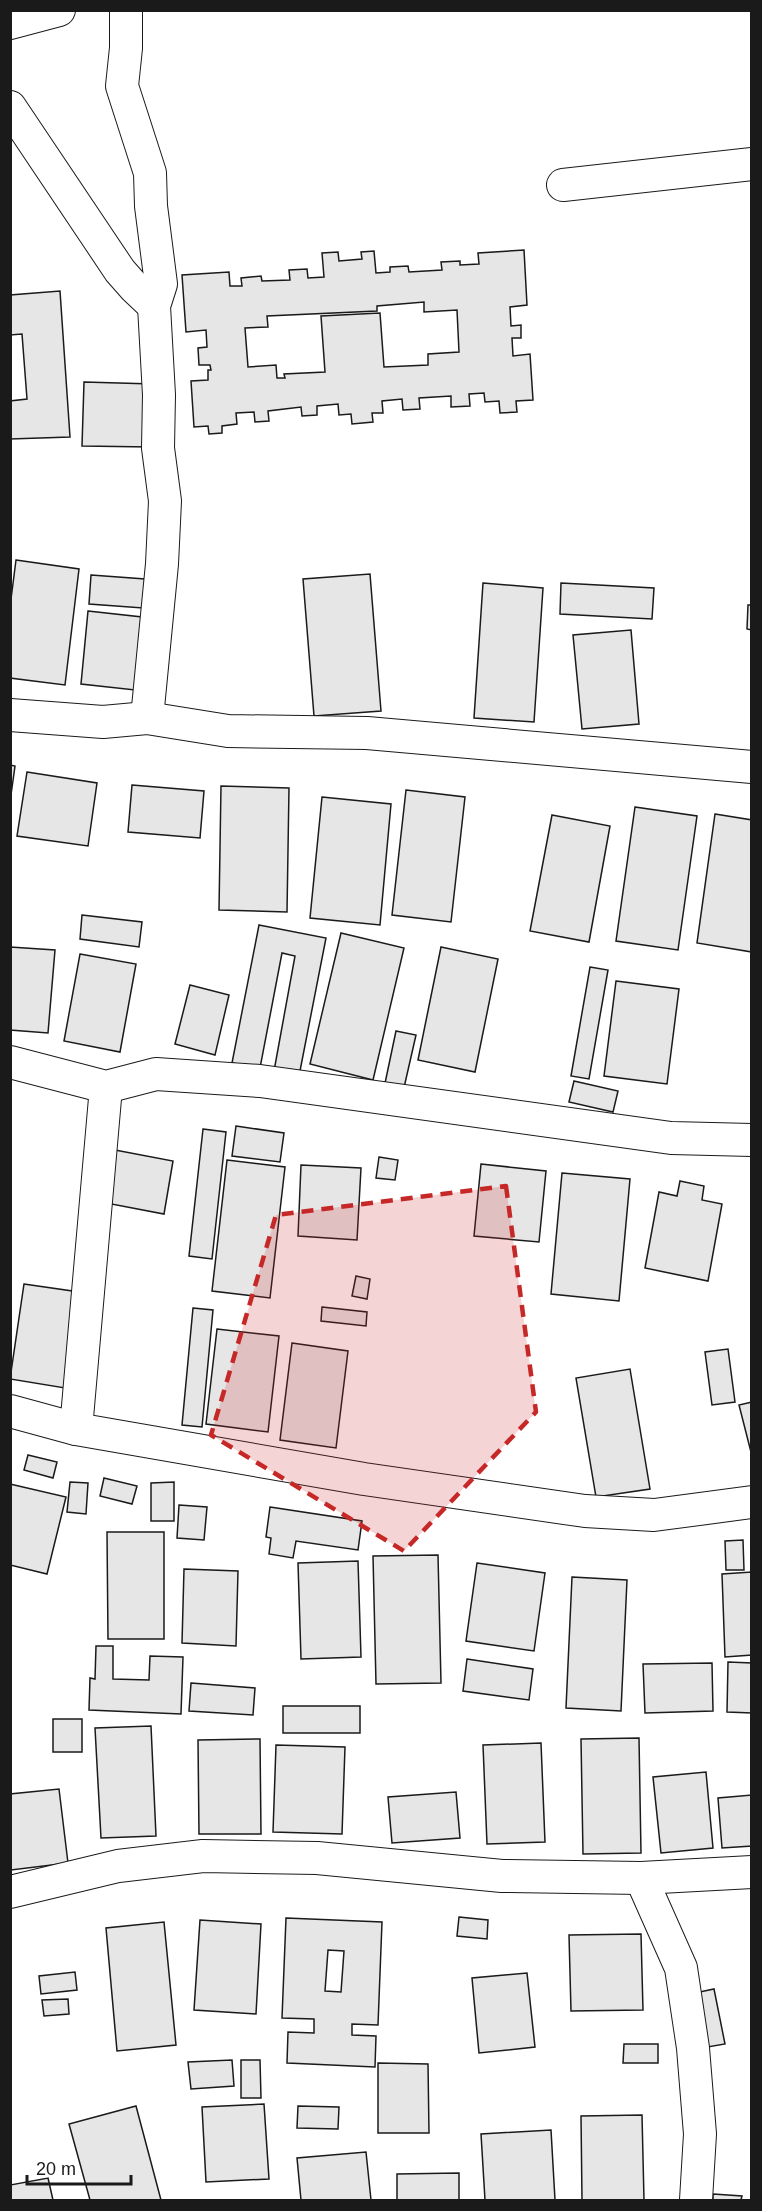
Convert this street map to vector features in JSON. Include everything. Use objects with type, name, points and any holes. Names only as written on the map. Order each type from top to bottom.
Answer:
[{"type":"street","points":[[10,23],[59,10]]},
{"type":"street","points":[[126,10],[126,48],[122,86],[150,173],[151,206],[161,285],[154,306],[159,395],[158,448],[165,501],[162,564],[147,718]]},
{"type":"street","points":[[10,107],[120,271],[154,306]]},
{"type":"street","points":[[563,185],[752,164]]},
{"type":"street","points":[[10,715],[103,722],[147,718],[228,731],[367,733],[752,766]]},
{"type":"street","points":[[10,1062],[106,1087],[156,1074],[261,1081],[671,1138],[752,1140]]},
{"type":"street","points":[[75,1429],[106,1087]]},
{"type":"street","points":[[10,1411],[75,1429],[364,1479],[585,1511],[654,1515],[752,1502]]},
{"type":"street","points":[[10,1892],[118,1866],[203,1856],[317,1858],[502,1876],[641,1878],[752,1872]]},
{"type":"street","points":[[641,1878],[681,1968],[693,2048],[700,2134],[696,2200]]},
{"type":"highlighted area","points":[[506,1186],[536,1412],[404,1551],[211,1435],[276,1215]]},
{"type":"building","points":[[524,250],[527,305],[510,307],[511,326],[521,325],[521,338],[512,338],[513,356],[530,354],[533,400],[516,401],[517,412],[500,413],[499,401],[485,402],[484,393],[469,394],[470,406],[451,407],[451,396],[419,398],[420,409],[403,410],[402,399],[382,401],[383,413],[372,413],[373,422],[352,424],[351,414],[339,415],[338,404],[317,406],[317,415],[302,416],[301,407],[268,411],[269,421],[255,422],[254,412],[236,413],[237,424],[222,426],[222,433],[209,434],[208,426],[194,427],[191,381],[208,380],[208,370],[211,370],[210,365],[199,365],[198,348],[207,347],[206,330],[186,332],[182,275],[229,272],[230,286],[242,286],[241,278],[261,276],[262,281],[290,280],[289,270],[307,269],[308,278],[324,277],[322,253],[338,252],[339,261],[362,259],[361,252],[374,251],[376,273],[390,272],[390,267],[408,266],[409,272],[442,270],[441,262],[460,261],[460,265],[479,264],[478,253]],"holes":[[[424,302],[424,312],[457,310],[459,352],[428,354],[428,365],[384,367],[380,313],[321,316],[325,372],[284,374],[285,378],[277,378],[276,365],[248,367],[245,328],[268,327],[267,316],[377,311],[377,306]]]},
{"type":"building","points":[[60,291],[70,437],[10,439],[10,401],[27,399],[22,334],[10,335],[10,295]]},
{"type":"building","points":[[84,382],[153,384],[151,447],[82,446]]},
{"type":"building","points":[[16,560],[79,569],[65,685],[10,678],[10,607]]},
{"type":"building","points":[[370,574],[381,711],[314,716],[303,579]]},
{"type":"building","points":[[91,575],[145,579],[143,608],[89,604]]},
{"type":"building","points":[[483,583],[543,588],[534,722],[474,718]]},
{"type":"building","points":[[561,583],[654,588],[652,619],[560,614]]},
{"type":"building","points":[[748,605],[752,605],[752,630],[747,629]]},
{"type":"building","points":[[88,611],[142,617],[135,690],[81,684]]},
{"type":"building","points":[[631,630],[639,724],[582,729],[573,635]]},
{"type":"building","points":[[10,765],[15,766],[10,802]]},
{"type":"building","points":[[27,772],[97,783],[88,846],[17,836]]},
{"type":"building","points":[[132,785],[204,791],[200,838],[128,832]]},
{"type":"building","points":[[221,786],[289,788],[287,912],[219,910]]},
{"type":"building","points":[[406,790],[465,797],[451,922],[392,915]]},
{"type":"building","points":[[322,797],[391,804],[380,925],[310,918]]},
{"type":"building","points":[[635,807],[697,816],[678,950],[616,941]]},
{"type":"building","points":[[715,814],[752,820],[752,952],[697,943]]},
{"type":"building","points":[[552,815],[610,826],[589,942],[530,931]]},
{"type":"building","points":[[82,915],[142,922],[139,947],[80,939]]},
{"type":"building","points":[[259,925],[326,938],[299,1076],[274,1071],[295,956],[282,953],[260,1068],[232,1063]]},
{"type":"building","points":[[341,933],[404,948],[373,1080],[310,1064]]},
{"type":"building","points":[[10,947],[55,950],[48,1033],[10,1030]]},
{"type":"building","points":[[441,947],[498,959],[475,1072],[418,1060]]},
{"type":"building","points":[[80,954],[136,964],[120,1052],[64,1041]]},
{"type":"building","points":[[590,967],[608,970],[589,1079],[571,1076]]},
{"type":"building","points":[[616,981],[679,989],[667,1084],[604,1076]]},
{"type":"building","points":[[190,985],[229,995],[215,1055],[175,1044]]},
{"type":"building","points":[[396,1031],[416,1035],[403,1092],[384,1088]]},
{"type":"building","points":[[574,1081],[618,1091],[613,1112],[569,1102]]},
{"type":"building","points":[[236,1126],[284,1133],[280,1162],[232,1156]]},
{"type":"building","points":[[203,1129],[226,1132],[212,1259],[189,1256]]},
{"type":"building","points":[[115,1150],[173,1161],[164,1214],[106,1203]]},
{"type":"building","points":[[379,1157],[398,1160],[395,1180],[376,1178]]},
{"type":"building","points":[[227,1160],[285,1167],[270,1298],[212,1291]]},
{"type":"building","points":[[481,1164],[546,1171],[539,1242],[474,1236]]},
{"type":"building","points":[[301,1165],[361,1168],[357,1240],[298,1236]]},
{"type":"building","points":[[562,1173],[630,1179],[619,1301],[551,1294]]},
{"type":"building","points":[[680,1181],[704,1186],[702,1200],[722,1204],[708,1281],[645,1268],[659,1192],[677,1196]]},
{"type":"building","points":[[356,1276],[370,1279],[367,1299],[352,1296]]},
{"type":"building","points":[[24,1284],[86,1293],[71,1389],[10,1379]]},
{"type":"building","points":[[322,1307],[367,1312],[366,1326],[321,1321]]},
{"type":"building","points":[[193,1308],[213,1310],[202,1427],[182,1425]]},
{"type":"building","points":[[217,1329],[279,1336],[268,1432],[206,1424]]},
{"type":"building","points":[[292,1343],[348,1351],[336,1448],[280,1440]]},
{"type":"building","points":[[728,1349],[735,1402],[712,1405],[705,1352]]},
{"type":"building","points":[[630,1369],[650,1489],[596,1497],[576,1378]]},
{"type":"building","points":[[752,1402],[752,1456],[739,1405]]},
{"type":"building","points":[[28,1455],[57,1462],[53,1478],[24,1470]]},
{"type":"building","points":[[104,1478],[137,1486],[132,1504],[100,1496]]},
{"type":"building","points":[[70,1482],[88,1483],[86,1514],[67,1512]]},
{"type":"building","points":[[174,1482],[174,1521],[151,1521],[151,1483]]},
{"type":"building","points":[[10,1484],[66,1497],[47,1574],[10,1565]]},
{"type":"building","points":[[179,1505],[207,1507],[204,1540],[177,1538]]},
{"type":"building","points":[[270,1507],[362,1521],[358,1550],[296,1541],[293,1558],[269,1554],[271,1538],[266,1537]]},
{"type":"building","points":[[107,1532],[164,1532],[164,1639],[108,1639]]},
{"type":"building","points":[[743,1540],[744,1570],[726,1570],[725,1541]]},
{"type":"building","points":[[438,1555],[441,1683],[376,1684],[373,1556]]},
{"type":"building","points":[[358,1561],[361,1657],[301,1659],[298,1563]]},
{"type":"building","points":[[477,1563],[545,1573],[534,1651],[466,1641]]},
{"type":"building","points":[[184,1569],[238,1571],[236,1646],[182,1643]]},
{"type":"building","points":[[752,1572],[752,1655],[725,1657],[722,1574]]},
{"type":"building","points":[[572,1577],[627,1580],[621,1711],[566,1708]]},
{"type":"building","points":[[96,1646],[113,1646],[113,1679],[149,1680],[150,1656],[183,1657],[181,1714],[89,1710],[90,1678],[95,1679]]},
{"type":"building","points":[[467,1659],[533,1669],[529,1700],[463,1691]]},
{"type":"building","points":[[728,1662],[752,1663],[752,1713],[727,1712]]},
{"type":"building","points":[[712,1663],[713,1711],[645,1713],[643,1664]]},
{"type":"building","points":[[191,1683],[255,1688],[253,1715],[189,1711]]},
{"type":"building","points":[[283,1706],[360,1706],[360,1733],[283,1733]]},
{"type":"building","points":[[53,1719],[82,1719],[82,1752],[53,1752]]},
{"type":"building","points":[[151,1726],[156,1836],[101,1838],[95,1728]]},
{"type":"building","points":[[639,1738],[641,1853],[583,1854],[581,1739]]},
{"type":"building","points":[[260,1739],[261,1834],[199,1834],[198,1740]]},
{"type":"building","points":[[541,1743],[545,1842],[487,1844],[483,1745]]},
{"type":"building","points":[[276,1745],[345,1747],[342,1834],[273,1832]]},
{"type":"building","points":[[706,1772],[713,1848],[661,1853],[653,1777]]},
{"type":"building","points":[[59,1789],[68,1863],[11,1870],[10,1794]]},
{"type":"building","points":[[456,1792],[460,1838],[392,1843],[388,1797]]},
{"type":"building","points":[[752,1795],[752,1846],[722,1848],[718,1798]]},
{"type":"building","points":[[459,1917],[488,1920],[487,1939],[457,1936]]},
{"type":"building","points":[[286,1918],[382,1922],[378,2025],[352,2024],[352,2035],[376,2036],[375,2067],[287,2063],[288,2032],[314,2033],[314,2019],[282,2018]],"holes":[[[328,1950],[344,1951],[341,1992],[325,1991]]]},
{"type":"building","points":[[200,1920],[261,1924],[256,2014],[194,2010]]},
{"type":"building","points":[[164,1922],[176,2045],[117,2051],[106,1928]]},
{"type":"building","points":[[641,1934],[643,2010],[571,2011],[569,1935]]},
{"type":"building","points":[[75,1972],[77,1990],[41,1994],[39,1976]]},
{"type":"building","points":[[527,1973],[535,2047],[479,2053],[472,1978]]},
{"type":"building","points":[[714,1989],[725,2044],[702,2048],[690,1994]]},
{"type":"building","points":[[68,1999],[69,2014],[44,2016],[42,2000]]},
{"type":"building","points":[[624,2044],[658,2044],[658,2063],[623,2063]]},
{"type":"building","points":[[232,2060],[234,2086],[191,2089],[188,2062]]},
{"type":"building","points":[[241,2060],[260,2060],[261,2098],[241,2098]]},
{"type":"building","points":[[378,2063],[428,2064],[429,2133],[378,2133]]},
{"type":"building","points":[[264,2104],[269,2179],[206,2182],[202,2107]]},
{"type":"building","points":[[136,2106],[161,2200],[90,2200],[69,2124]]},
{"type":"building","points":[[298,2106],[339,2107],[338,2129],[297,2128]]},
{"type":"building","points":[[642,2115],[644,2200],[582,2200],[581,2116]]},
{"type":"building","points":[[551,2130],[555,2200],[485,2200],[481,2134]]},
{"type":"building","points":[[366,2152],[371,2200],[301,2200],[297,2158]]},
{"type":"building","points":[[459,2173],[459,2200],[397,2200],[397,2174]]},
{"type":"building","points":[[48,2178],[53,2200],[10,2200],[10,2185]]},
{"type":"building","points":[[713,2194],[742,2196],[741,2200],[713,2200]]}]
